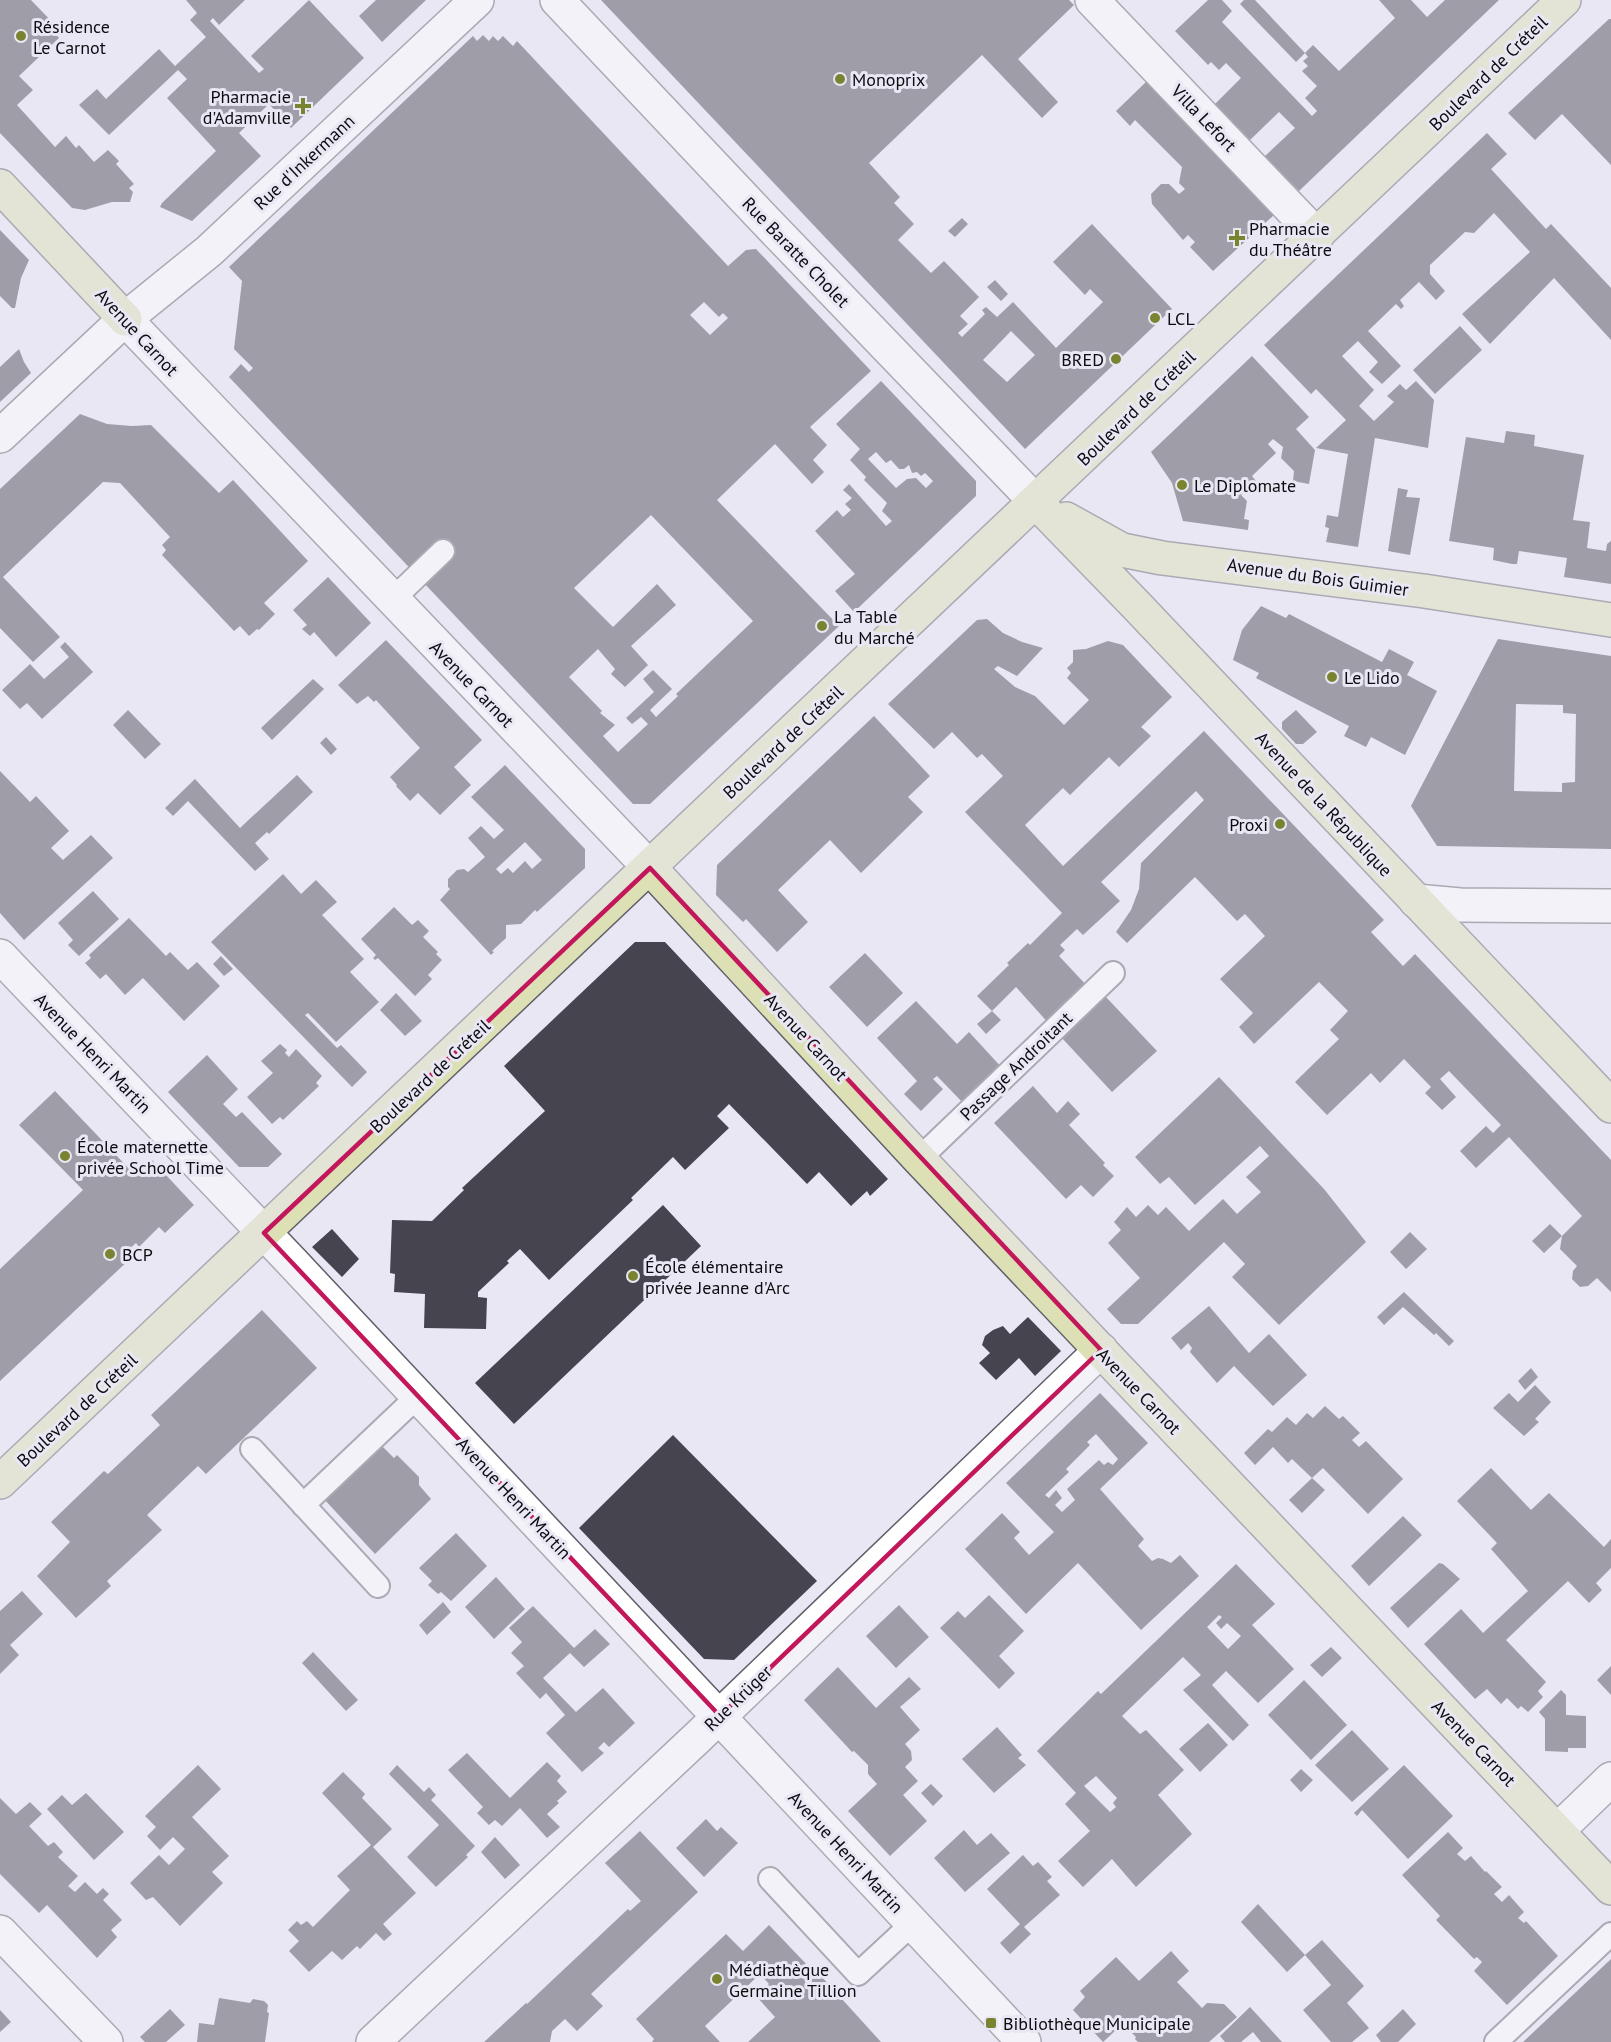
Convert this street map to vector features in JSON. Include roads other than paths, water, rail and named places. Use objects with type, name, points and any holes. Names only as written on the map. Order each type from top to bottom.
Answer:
[{"type":"street","name":"Rue d'Inkermann","points":[[0,436],[125,319],[208,251],[477,0]]},
{"type":"street","name":"Rue Baratte Cholet","points":[[558,0],[760,215],[1036,502]]},
{"type":"street","name":"Villa Lefort","points":[[1092,0],[1317,236]]},
{"type":"street","name":"Boulevard de Créteil","points":[[0,1482],[1564,0]]},
{"type":"street","name":"Avenue Carnot","points":[[0,186],[392,600],[650,868],[919,1159],[1611,1888]]},
{"type":"street","name":"Avenue du Bois Guimier","points":[[1036,502],[1122,550],[1162,558],[1424,591],[1611,620]]},
{"type":"street","name":"Avenue de la République","points":[[1036,502],[1611,1106]]},
{"type":"street","points":[[1416,901],[1460,905],[1611,906]]},
{"type":"street","name":"Avenue Henri Martin","points":[[0,956],[720,1716],[1024,2042]]},
{"type":"street","name":"Rue Krüger","points":[[373,2042],[720,1716],[1101,1350]]},
{"type":"street","points":[[1557,1831],[1611,1779]]},
{"type":"street","points":[[0,1932],[106,2042]]},
{"type":"lane","points":[[392,600],[443,551]]},
{"type":"lane","name":"Passage Androitant","points":[[919,1159],[1113,973]]},
{"type":"lane","points":[[303,1505],[418,1396]]},
{"type":"lane","points":[[252,1449],[378,1586]]},
{"type":"lane","points":[[770,1879],[858,1974],[912,1924]]},
{"type":"lane","points":[[1496,2042],[1611,1934]]},
{"type":"place","name":"Résidence Le Carnot","points":[[21,36]]},
{"type":"place","name":"Monoprix","points":[[840,79]]},
{"type":"place","name":"Pharmacie d'Adamville","points":[[303,106]]},
{"type":"place","name":"Pharmacie du Théâtre","points":[[1237,238]]},
{"type":"place","name":"LCL","points":[[1155,318]]},
{"type":"place","name":"BRED","points":[[1116,359]]},
{"type":"place","name":"Le Diplomate","points":[[1182,485]]},
{"type":"place","name":"La Table du Marché","points":[[822,626]]},
{"type":"place","name":"Le Lido","points":[[1332,677]]},
{"type":"place","name":"Proxi","points":[[1280,824]]},
{"type":"place","name":"École maternette privée School Time","points":[[65,1156]]},
{"type":"place","name":"BCP","points":[[110,1254]]},
{"type":"place","name":"École élémentaire privée Jeanne d'Arc","points":[[633,1276]]},
{"type":"place","name":"Médiathèque Germaine Tillion","points":[[717,1979]]},
{"type":"place","name":"Bibliothèque Municipale","points":[[991,2023]]}]
